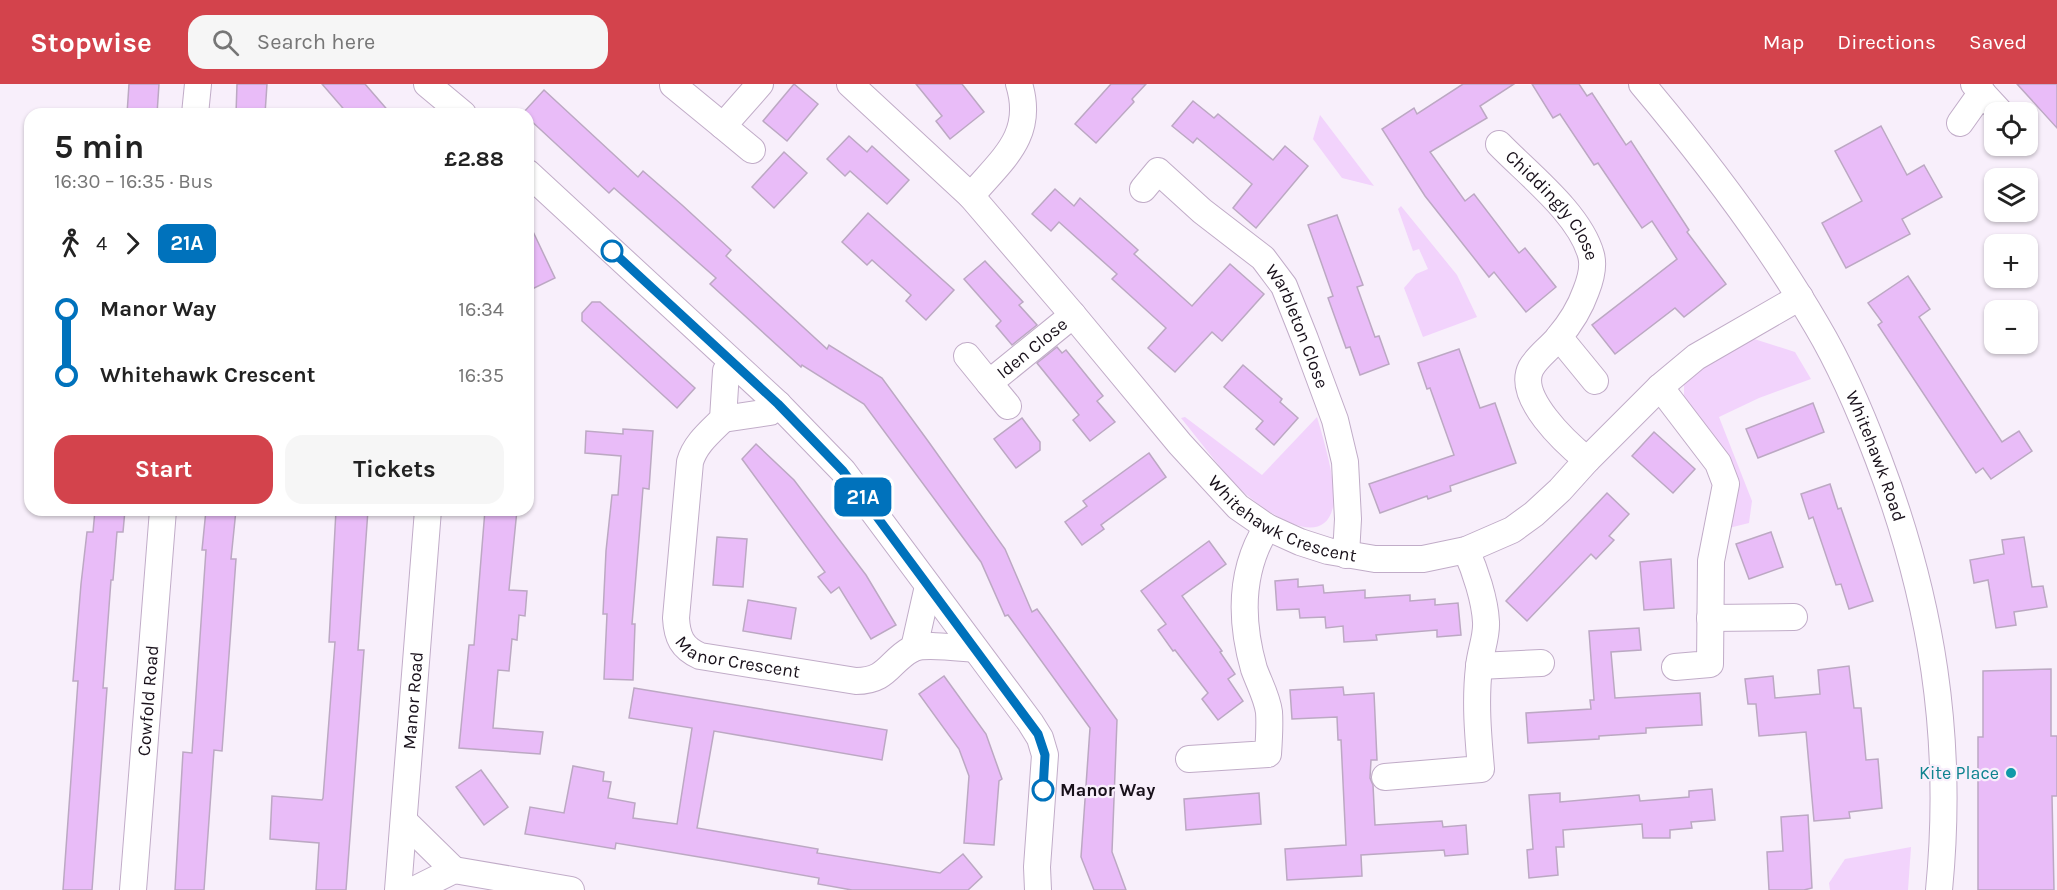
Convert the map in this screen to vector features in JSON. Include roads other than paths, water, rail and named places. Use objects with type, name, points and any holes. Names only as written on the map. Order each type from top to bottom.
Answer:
[{"type":"street","points":[[196,108],[198,84]]},
{"type":"street","points":[[723,126],[760,84]]},
{"type":"street","name":"Whitehawk Crescent","points":[[850,84],[971,196],[1215,484],[1238,507],[1267,527],[1300,542],[1346,555],[1406,560],[1440,557],[1489,542],[1512,530],[1560,490],[1660,387],[1696,357],[1800,297]]},
{"type":"street","points":[[971,196],[1015,143],[1022,127],[1024,110],[1019,84]]},
{"type":"street","name":"Whitehawk Road","points":[[1642,84],[1741,209],[1800,297],[1835,358],[1865,423],[1894,500],[1923,602],[1934,660],[1943,753],[1943,843],[1939,890]]},
{"type":"street","points":[[673,85],[752,150]]},
{"type":"street","points":[[1960,123],[1978,88],[1991,102]]},
{"type":"street","name":"Chiddingly Close","points":[[1498,144],[1573,218],[1587,242],[1592,258],[1590,282],[1580,306],[1559,337],[1532,366],[1527,378],[1529,393],[1548,422],[1570,447],[1587,460]]},
{"type":"street","name":"Warbleton Close","points":[[1143,189],[1158,171],[1210,218],[1263,258],[1284,286],[1335,420],[1345,462],[1348,519],[1346,555]]},
{"type":"street","points":[[534,179],[778,404],[843,471],[1030,722],[1044,749],[1045,762],[1037,867],[1038,890]]},
{"type":"street","name":"Iden Close","points":[[989,383],[1073,315]]},
{"type":"street","points":[[1559,337],[1595,381]]},
{"type":"street","name":"Iden Close","points":[[967,356],[1008,406]]},
{"type":"street","points":[[733,364],[726,371],[723,419],[770,412],[778,404]]},
{"type":"street","points":[[1660,387],[1718,463],[1726,484],[1711,561],[1710,664],[1675,667]]},
{"type":"street","name":"Manor Crescent","points":[[723,419],[699,445],[690,462],[676,612],[677,632],[681,642],[689,651],[700,656],[856,681],[865,681],[879,676],[914,648]]},
{"type":"street","name":"Cowfold Road","points":[[133,890],[164,516]]},
{"type":"street","name":"Manor Road","points":[[398,890],[428,516]]},
{"type":"street","points":[[1189,759],[1268,754],[1269,713],[1248,640],[1244,609],[1247,574],[1258,541],[1267,527]]},
{"type":"street","points":[[1385,777],[1481,769],[1477,716],[1479,666],[1487,632],[1485,610],[1466,550]]},
{"type":"street","points":[[928,586],[914,648],[974,649]]},
{"type":"street","points":[[1710,618],[1794,616]]},
{"type":"street","points":[[1479,666],[1541,663]]},
{"type":"street","points":[[404,821],[453,870],[571,890]]},
{"type":"street","points":[[414,890],[453,870]]},
{"type":"place","name":"Kite Place","points":[[2011,773]]},
{"type":"place","name":"Manor Way","points":[[1043,790]]}]
